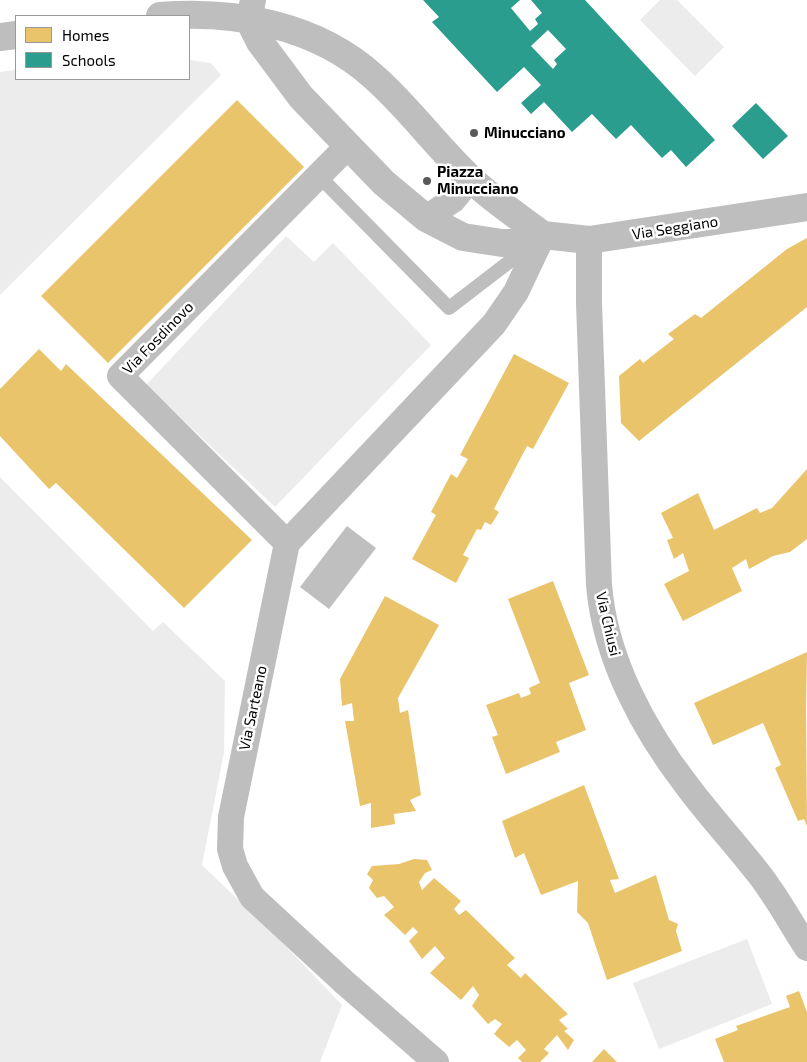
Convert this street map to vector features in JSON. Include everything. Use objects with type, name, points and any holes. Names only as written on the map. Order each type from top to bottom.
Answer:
[{"type":"street","points":[[251,10],[260,42],[286,79],[384,183],[426,218],[463,237],[480,241],[514,243],[543,235]]},
{"type":"street","points":[[190,15],[225,16],[251,10],[330,47],[360,66],[393,96],[470,178],[543,235]]},
{"type":"street","points":[[0,37],[15,34]]},
{"type":"street","points":[[319,176],[348,146]]},
{"type":"street","name":"Via Fosdinovo","points":[[287,543],[120,376],[319,176]]},
{"type":"street","points":[[426,218],[453,200],[470,178]]},
{"type":"street","name":"Via Seggiano","points":[[543,235],[589,240],[807,208]]},
{"type":"street","points":[[287,543],[478,344],[516,292],[543,235]]},
{"type":"street","name":"Via Chiusi","points":[[589,240],[589,313],[598,585],[606,628],[614,654],[633,700],[676,770],[757,871],[807,948]]},
{"type":"street","name":"Via Sarteano","points":[[287,543],[231,817],[230,849],[241,882],[259,905],[436,1062]]},
{"type":"lane","points":[[319,176],[449,308],[543,235]]},
{"type":"shaded area","points":[[660,0],[677,0],[724,47],[695,76],[640,20]]},
{"type":"shaded area","points":[[190,60],[211,63],[221,75],[0,295],[0,72],[15,70],[15,80],[190,80]]},
{"type":"shaded area","points":[[286,236],[314,262],[333,243],[431,345],[275,507],[146,385]]},
{"type":"shaded area","points":[[0,477],[153,631],[163,622],[225,681],[224,752],[202,865],[277,937],[342,1005],[320,1062],[0,1062]]},
{"type":"shaded area","points":[[347,526],[376,548],[329,609],[300,587]]},
{"type":"shaded area","points":[[747,939],[772,1004],[659,1049],[633,983]]},
{"type":"building: Homes","points":[[237,100],[304,167],[108,363],[41,296]]},
{"type":"building: Homes","points":[[807,238],[807,307],[639,441],[621,423],[619,376],[640,359],[643,363],[674,339],[668,334],[695,314],[701,318],[787,249]]},
{"type":"building: Homes","points":[[39,349],[61,371],[66,364],[252,540],[184,608],[56,483],[49,489],[0,436],[0,389]]},
{"type":"building: Homes","points":[[514,354],[569,383],[533,449],[527,446],[494,509],[499,512],[491,525],[485,522],[481,530],[477,529],[463,555],[469,558],[456,583],[412,559],[436,515],[431,512],[451,474],[457,478],[468,459],[460,455]]},
{"type":"building: Homes","points":[[807,469],[807,539],[790,552],[773,556],[749,569],[746,559],[732,568],[742,591],[683,621],[664,584],[689,571],[683,553],[674,559],[667,540],[673,538],[661,513],[698,493],[714,530],[757,508],[760,513],[772,508]]},
{"type":"building: Homes","points":[[553,581],[589,675],[569,683],[586,730],[556,742],[560,752],[506,774],[492,737],[498,735],[486,705],[519,693],[521,698],[531,694],[529,688],[540,683],[508,599]]},
{"type":"building: Homes","points":[[385,596],[439,625],[398,698],[400,713],[408,710],[421,795],[410,800],[416,811],[394,814],[395,824],[371,828],[371,803],[360,806],[345,721],[354,721],[352,703],[342,706],[340,679]]},
{"type":"building: Homes","points":[[807,652],[807,826],[804,819],[798,821],[775,768],[781,765],[763,723],[713,745],[694,703]]},
{"type":"building: Homes","points":[[584,785],[619,879],[610,880],[615,893],[656,875],[669,920],[678,924],[676,931],[682,951],[607,980],[588,923],[577,912],[578,881],[541,895],[524,853],[515,858],[502,821]]},
{"type":"building: Homes","points":[[414,859],[427,860],[432,870],[425,873],[419,882],[422,890],[434,878],[461,901],[454,909],[459,915],[466,910],[515,958],[507,965],[521,978],[525,973],[568,1014],[559,1020],[568,1029],[564,1031],[574,1040],[568,1050],[557,1035],[544,1049],[549,1053],[540,1062],[522,1062],[518,1058],[526,1050],[517,1040],[509,1047],[494,1034],[502,1024],[495,1019],[488,1024],[472,1006],[479,995],[473,986],[461,1000],[430,973],[445,958],[435,946],[422,959],[409,941],[418,932],[413,927],[405,935],[384,915],[394,907],[384,896],[377,898],[369,888],[373,880],[367,874],[372,866],[399,864]]},
{"type":"building: Homes","points":[[799,991],[807,1012],[807,1062],[724,1062],[715,1039],[738,1030],[736,1026],[790,1007],[786,996]]},
{"type":"building: Homes","points":[[604,1049],[617,1062],[592,1062]]},
{"type":"building: Schools","points":[[423,0],[520,0],[511,8],[530,31],[538,24],[535,19],[542,13],[531,0],[585,0],[715,140],[686,167],[671,150],[662,158],[631,125],[616,139],[592,114],[572,132],[544,102],[531,114],[521,103],[541,85],[524,67],[497,92],[432,22],[439,17]],"holes":[[[548,30],[566,49],[554,60],[557,64],[553,69],[531,46]]]},
{"type":"building: Schools","points":[[756,103],[788,136],[763,159],[732,126]]},
{"type":"place","name":"Minucciano","points":[[474,133]]},
{"type":"place","name":"Piazza Minucciano","points":[[427,181]]}]
